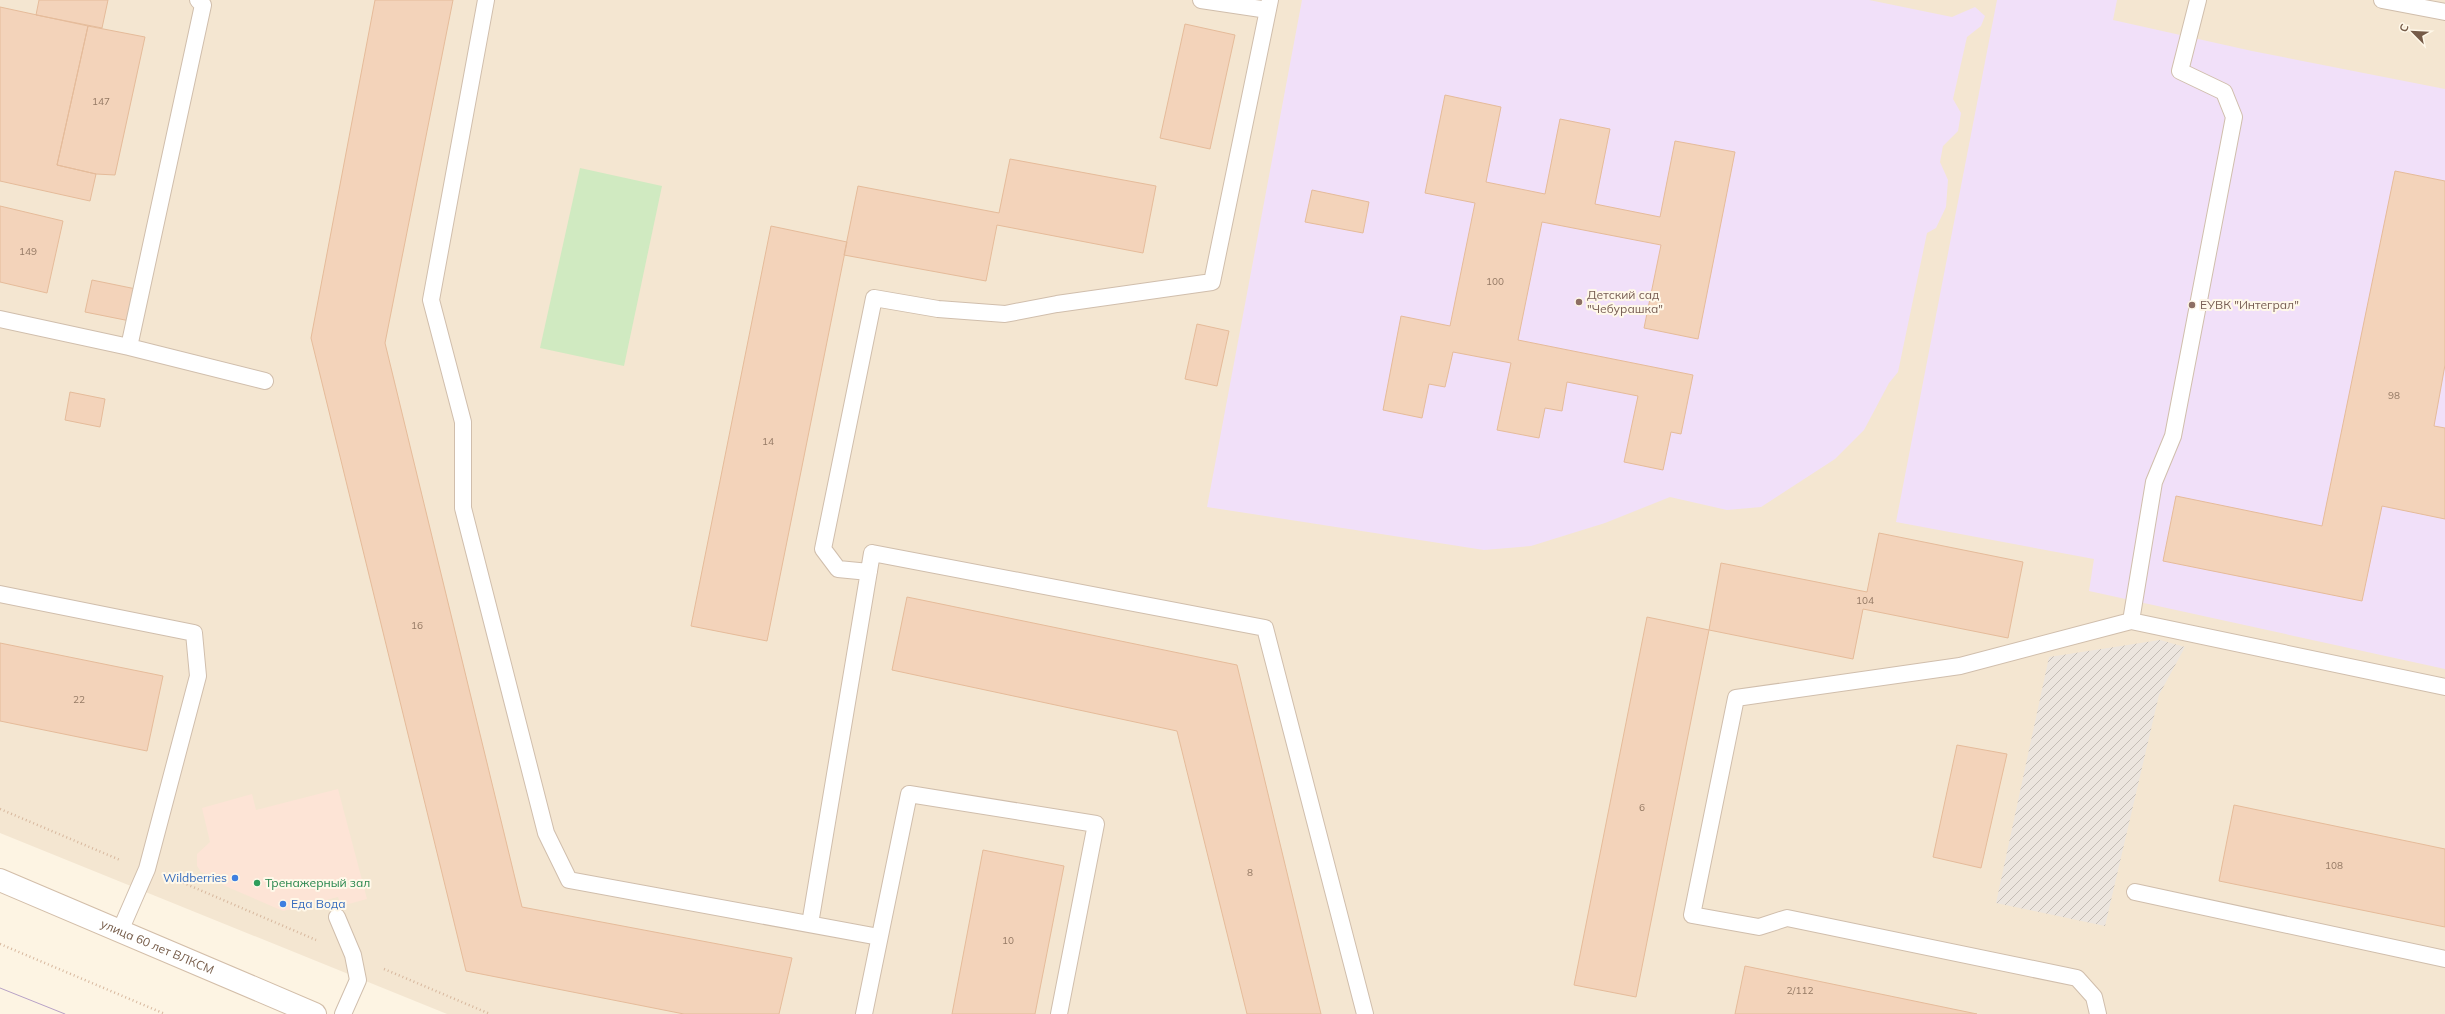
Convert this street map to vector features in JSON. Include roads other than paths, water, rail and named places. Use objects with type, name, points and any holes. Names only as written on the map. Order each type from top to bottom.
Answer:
[{"type":"street","name":"улица 60 лет ВЛКСМ","points":[[0,880],[315,1014]]},
{"type":"lane","points":[[129,347],[203,5],[198,0]]},
{"type":"lane","points":[[486,0],[431,300],[463,422],[463,508],[546,833],[569,880],[879,937]]},
{"type":"lane","points":[[869,572],[838,568],[822,549],[874,298],[938,309],[1005,314],[1057,304],[1212,282],[1269,5],[1201,0]]},
{"type":"lane","points":[[2131,621],[2154,482],[2173,436],[2234,117],[2224,92],[2180,71],[2198,0]]},
{"type":"lane","points":[[2382,0],[2445,12]]},
{"type":"lane","points":[[0,319],[129,347],[265,381]]},
{"type":"lane","points":[[810,924],[872,553],[1265,628],[1366,1014]]},
{"type":"lane","points":[[0,594],[194,633],[198,676],[147,868],[120,931]]},
{"type":"lane","points":[[2098,1014],[2094,997],[2077,978],[1787,918],[1759,927],[1692,915],[1736,698],[1960,666],[2131,621],[2445,687]]},
{"type":"lane","points":[[864,1014],[909,794],[1096,824],[1059,1014]]},
{"type":"lane","points":[[2135,892],[2445,959]]},
{"type":"lane","points":[[337,917],[353,956],[358,980],[343,1014]]},
{"type":"tram line","points":[[0,988],[65,1014]]},
{"type":"place","name":"Детский сад \"Чебурашка\"","points":[[1579,302]]},
{"type":"place","name":"ЕУВК \"Интеграл\"","points":[[2192,305]]},
{"type":"place","name":"Wildberries","points":[[235,878]]},
{"type":"place","name":"Тренажерный зал","points":[[257,883]]},
{"type":"place","name":"Еда Вода","points":[[283,904]]}]
